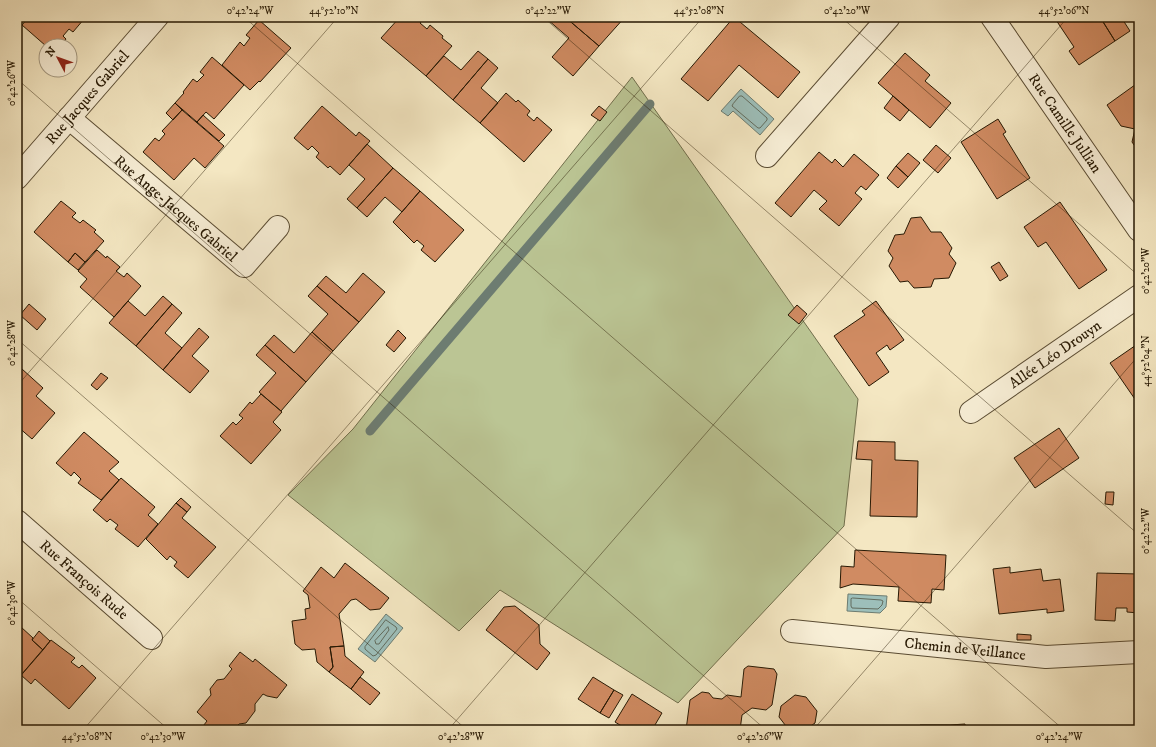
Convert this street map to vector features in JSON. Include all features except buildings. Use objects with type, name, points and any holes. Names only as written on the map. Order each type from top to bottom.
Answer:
[{"type":"street","name":"Rue Jacques Gabriel","points":[[17,178],[157,17]]},
{"type":"street","points":[[767,156],[889,17]]},
{"type":"street","name":"Rue Camille Jullian","points":[[992,17],[1139,230]]},
{"type":"street","name":"Rue Ange-Jacques Gabriel","points":[[69,118],[244,266],[278,227]]},
{"type":"street","name":"Allée Léo Drouyn","points":[[971,412],[1139,296]]},
{"type":"street","name":"Rue François Rude","points":[[17,521],[152,638]]},
{"type":"street","name":"Chemin de Veillance","points":[[792,632],[1046,657],[1139,652]]},
{"type":"green space","points":[[632,77],[858,399],[844,526],[678,703],[500,590],[459,631],[288,495],[353,429]]},
{"type":"water","points":[[741,89],[774,119],[760,135],[733,111],[728,116],[721,111]]},
{"type":"water","points":[[848,594],[887,596],[886,607],[880,613],[847,611]]},
{"type":"water","points":[[386,614],[403,628],[375,662],[358,649]]},
{"type":"waterway","points":[[370,431],[650,104]]}]
